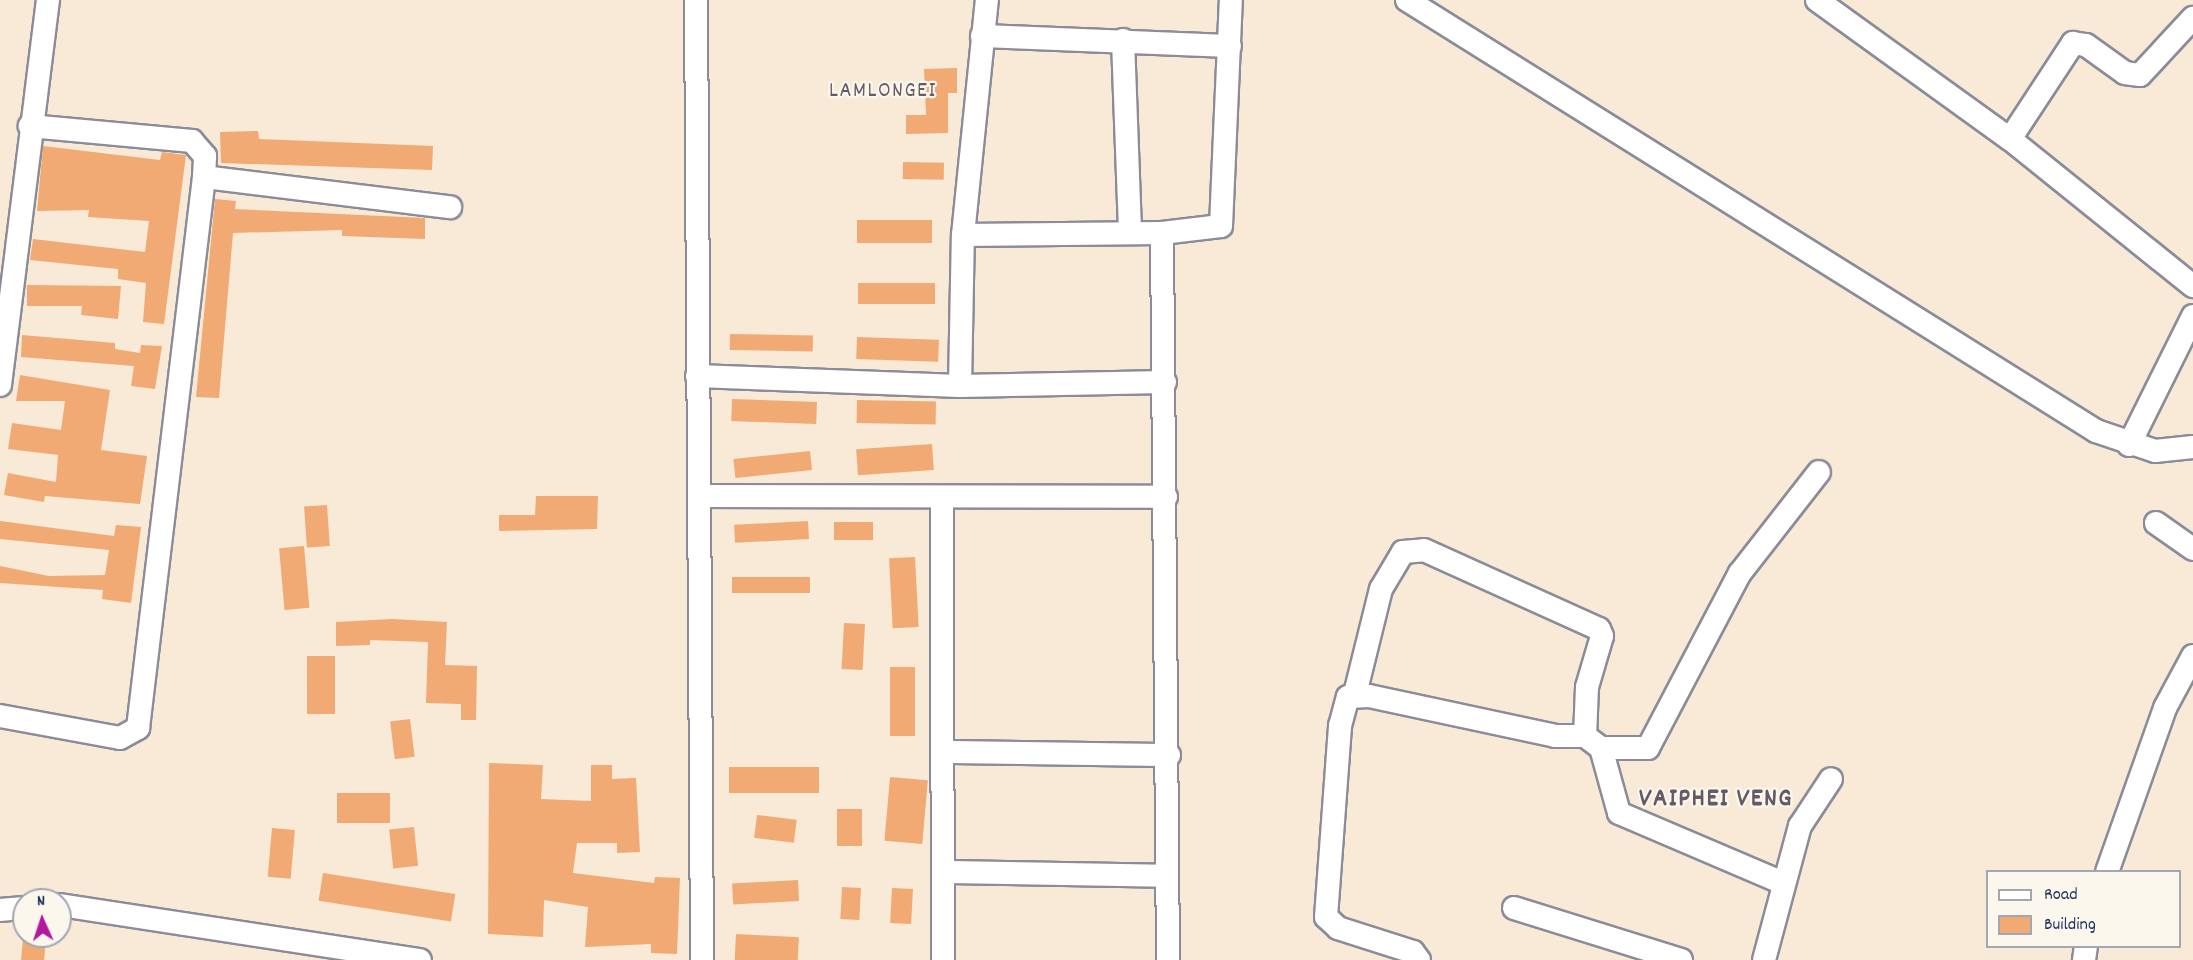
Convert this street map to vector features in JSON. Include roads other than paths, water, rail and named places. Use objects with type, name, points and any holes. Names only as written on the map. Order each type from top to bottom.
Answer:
[{"type":"street","points":[[0,385],[30,126],[48,0]]},
{"type":"street","points":[[696,0],[702,960]]},
{"type":"street","points":[[960,386],[963,235],[987,0]]},
{"type":"street","points":[[963,235],[1162,233],[1211,230],[1225,218],[1231,0]]},
{"type":"street","points":[[1407,0],[1434,7],[1786,241],[2000,367],[2076,419],[2129,445],[2155,451],[2193,447]]},
{"type":"street","points":[[1817,0],[2010,139],[2193,286]]},
{"type":"street","points":[[2010,139],[2073,43],[2086,45],[2125,74],[2140,75],[2193,18]]},
{"type":"street","points":[[982,36],[1230,46]]},
{"type":"street","points":[[1124,40],[1130,232]]},
{"type":"street","points":[[0,716],[120,738],[138,728],[204,177],[205,156],[192,141],[30,126]]},
{"type":"street","points":[[204,177],[450,207]]},
{"type":"street","points":[[1162,233],[1169,755],[1168,960]]},
{"type":"street","points":[[2129,445],[2193,316]]},
{"type":"street","points":[[697,376],[960,386],[1165,382]]},
{"type":"street","points":[[1355,694],[1555,736],[1648,748],[1740,573],[1819,472]]},
{"type":"street","points":[[699,496],[942,499],[1166,497]]},
{"type":"street","points":[[942,499],[946,872],[943,960]]},
{"type":"street","points":[[2156,523],[2193,549]]},
{"type":"street","points":[[1419,960],[1413,952],[1338,928],[1326,917],[1340,726],[1344,703],[1355,694],[1381,589],[1403,552],[1424,550],[1601,632],[1587,687],[1593,742],[1619,813],[1783,883]]},
{"type":"street","points":[[2108,870],[2165,708],[2193,656]]},
{"type":"street","points":[[945,752],[1169,755]]},
{"type":"street","points":[[1764,960],[1800,826],[1831,779]]},
{"type":"street","points":[[946,872],[1167,876]]},
{"type":"street","points":[[72,907],[420,960]]},
{"type":"street","points":[[1514,908],[1681,960]]},
{"type":"district","name":"LAMLONGEI","points":[[883,92]]},
{"type":"district","name":"VAIPHEI VENG","points":[[1716,800]]}]
